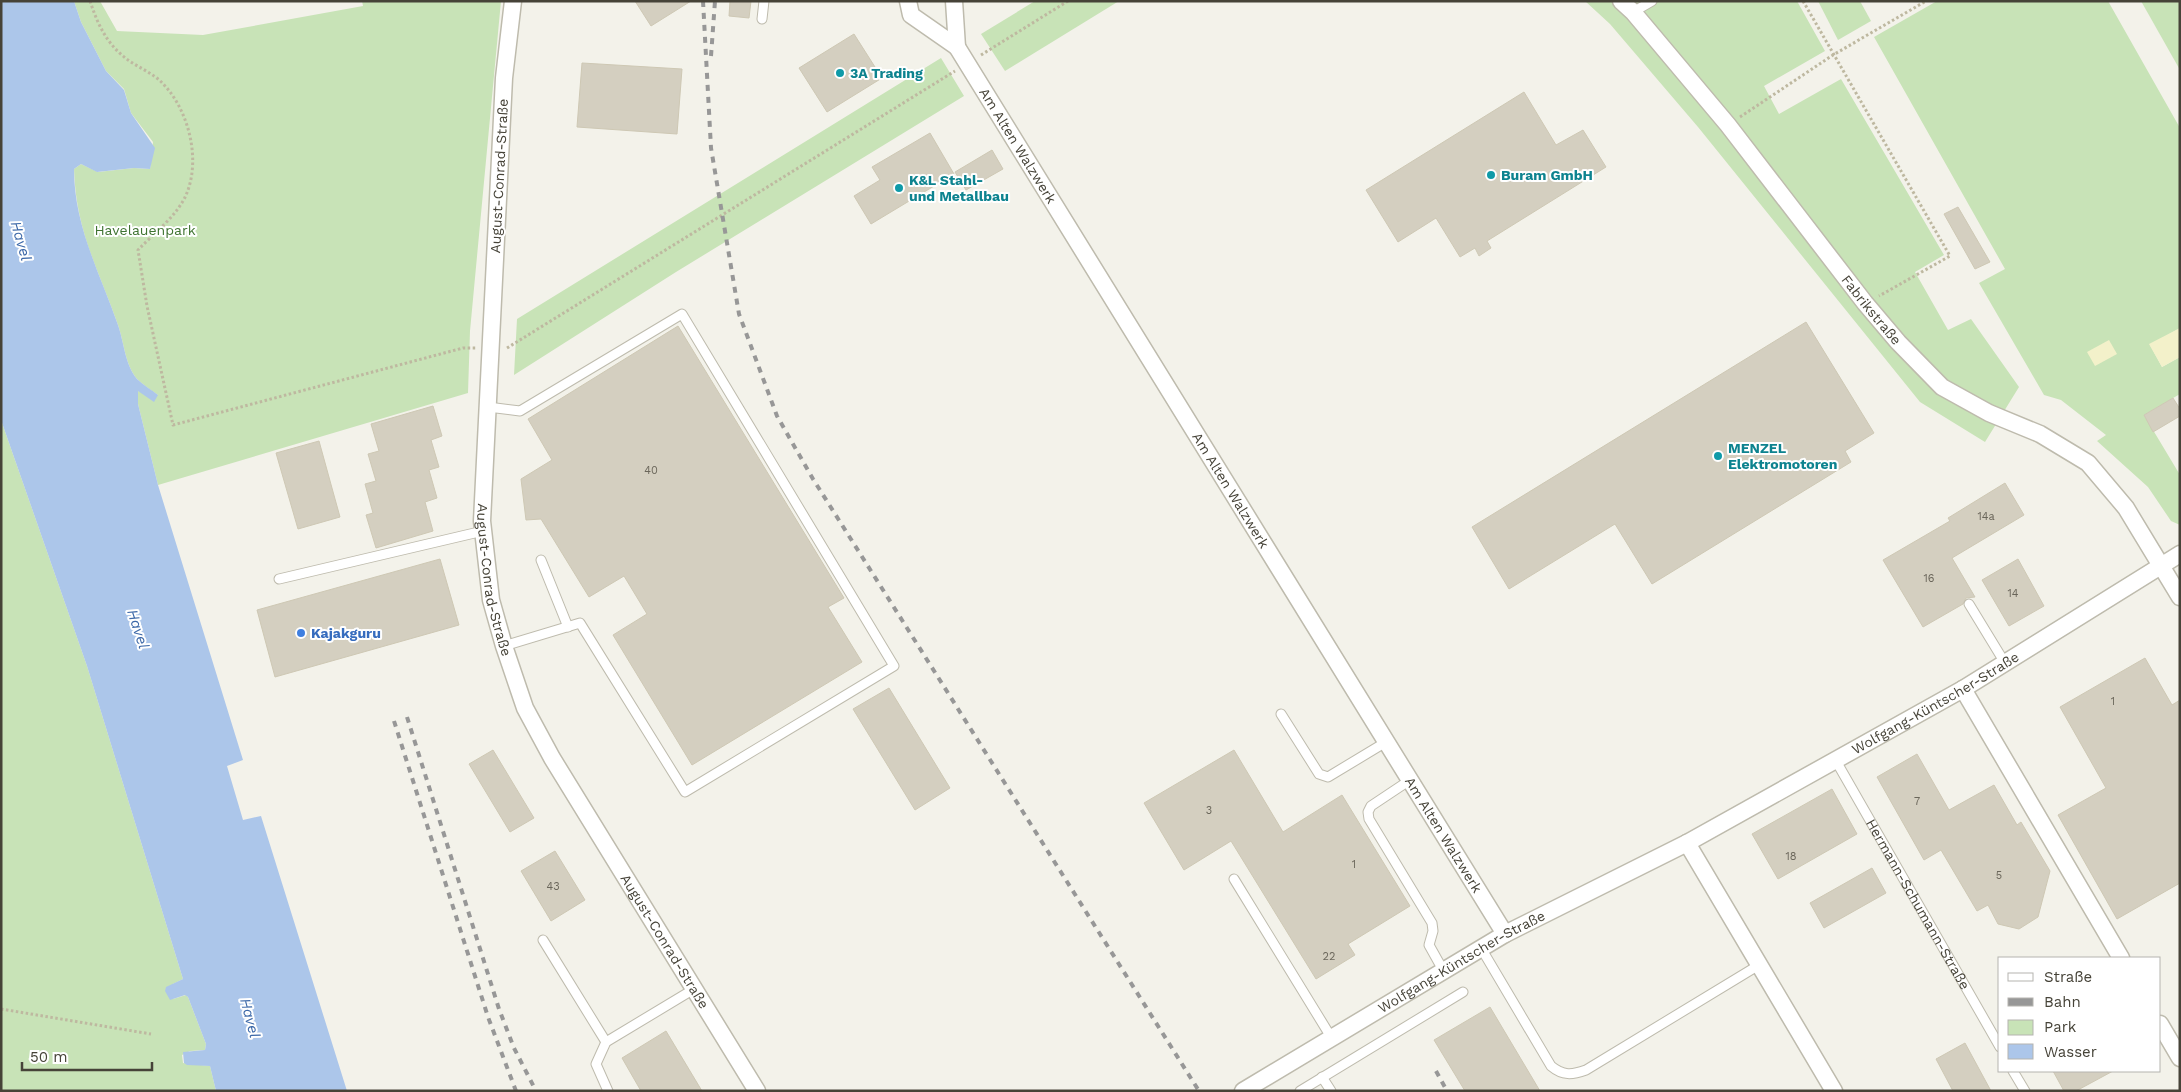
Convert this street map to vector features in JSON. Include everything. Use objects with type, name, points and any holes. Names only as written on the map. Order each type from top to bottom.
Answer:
[{"type":"street","name":"August-Conrad-Straße","points":[[513,1],[504,78],[483,531],[491,600],[525,708],[552,758],[757,1091]]},
{"type":"street","name":"Am Alten Walzwerk","points":[[908,1],[911,15],[957,47],[968,64],[1506,934]]},
{"type":"street","name":"Am Alten Walzwerk","points":[[954,1],[957,47]]},
{"type":"street","name":"Fabrikstraße","points":[[1627,7],[1728,125],[1865,303],[1898,342],[1942,387],[1989,413],[2040,434],[2088,463],[2126,508],[2180,598]]},
{"type":"street","name":"Wolfgang-Küntscher-Straße","points":[[1243,1091],[1506,934],[1686,843],[1963,689],[2180,554]]},
{"type":"street","points":[[1963,689],[2120,957]]},
{"type":"street","points":[[1686,843],[1834,1091]]},
{"type":"street","points":[[2161,1026],[2180,1058]]},
{"type":"lane","points":[[762,20],[764,1]]},
{"type":"lane","points":[[1627,7],[1652,1]]},
{"type":"lane","points":[[488,407],[520,411],[682,314],[894,666],[685,792],[580,623],[504,646]]},
{"type":"lane","points":[[279,579],[483,531]]},
{"type":"lane","points":[[541,560],[568,627]]},
{"type":"lane","points":[[1969,604],[2005,663]]},
{"type":"lane","points":[[1281,714],[1319,774],[1328,777],[1386,742]]},
{"type":"lane","name":"Hermann-Schumann-Straße","points":[[1836,761],[1998,1044]]},
{"type":"lane","points":[[1410,780],[1371,806],[1368,812],[1369,820],[1432,923],[1428,945],[1443,970]]},
{"type":"lane","points":[[1234,879],[1331,1037]]},
{"type":"lane","points":[[543,940],[606,1042]]},
{"type":"lane","points":[[1481,948],[1551,1066],[1560,1074],[1572,1075],[1586,1070],[1759,965]]},
{"type":"lane","points":[[608,1091],[596,1064],[606,1042],[694,988]]},
{"type":"lane","points":[[1300,1091],[1463,992]]},
{"type":"lane","points":[[2014,1072],[2025,1091]]},
{"type":"lane","points":[[1322,1077],[1331,1091]]},
{"type":"path","points":[[90,1],[101,31],[123,56],[159,80],[178,104],[189,132],[194,168],[186,196],[138,250],[147,306],[173,425],[463,348],[505,349],[1068,1]]},
{"type":"path","points":[[1803,1],[1950,256],[1865,303]]},
{"type":"path","points":[[1728,125],[1833,55],[1926,1]]},
{"type":"path","points":[[1,1008],[151,1034]]},
{"type":"green space","name":"Havelauenpark","points":[[74,1],[100,1],[117,31],[203,35],[363,6],[362,1],[501,1],[470,331],[468,393],[158,485],[138,404],[138,391],[158,395],[137,379],[130,367],[118,325],[89,249],[79,212],[74,169],[81,164],[98,172],[134,168],[150,169],[153,142],[131,113],[124,89],[106,71],[81,22]]},
{"type":"green space","points":[[1035,1],[1119,1],[1005,71],[981,34]]},
{"type":"green space","points":[[1585,1],[1797,1],[1825,51],[1764,86],[1779,114],[1841,79],[1944,255],[1915,272],[1948,330],[1971,319],[2019,387],[1985,442],[1920,402],[1698,127],[1610,24]]},
{"type":"green space","points":[[1818,1],[1860,1],[1871,21],[1838,40]]},
{"type":"green space","points":[[1937,1],[2108,1],[2180,128],[2180,328],[2150,345],[2162,367],[2180,357],[2180,394],[2144,415],[2180,475],[2180,525],[2171,521],[2148,487],[2097,441],[2106,435],[2061,400],[2044,395],[1979,283],[2005,269],[1874,37]]},
{"type":"green space","points":[[2141,1],[2180,1],[2180,70]]},
{"type":"green space","points":[[941,58],[964,96],[676,272],[514,375],[517,319]]},
{"type":"green space","points":[[1,420],[87,666],[183,979],[173,984],[173,999],[186,995],[188,997],[206,1044],[205,1050],[190,1051],[182,1055],[183,1063],[210,1066],[216,1091],[1,1091]]},
{"type":"sand","points":[[2180,328],[2180,357],[2162,367],[2149,344]]},
{"type":"sand","points":[[2109,340],[2117,354],[2095,366],[2087,352]]},
{"type":"water","name":"Havel","points":[[1,1],[74,1],[81,22],[106,71],[124,90],[131,113],[155,148],[150,169],[134,168],[97,172],[81,164],[74,169],[78,210],[89,249],[118,325],[130,367],[137,379],[158,395],[154,402],[138,391],[138,404],[158,485],[243,760],[227,766],[243,820],[261,816],[347,1091],[216,1091],[210,1066],[187,1065],[184,1063],[183,1052],[205,1050],[206,1044],[188,997],[185,995],[170,1000],[165,991],[166,987],[183,979],[87,666],[1,420]]},
{"type":"building","points":[[635,1],[691,1],[651,26]]},
{"type":"building","points":[[730,1],[751,1],[749,18],[729,16]]},
{"type":"building","name":"3A Trading","points":[[854,34],[882,78],[827,112],[799,68]]},
{"type":"building","points":[[582,63],[682,69],[677,134],[577,127]]},
{"type":"building","name":"Buram GmbH","points":[[1524,92],[1556,145],[1583,130],[1606,167],[1487,241],[1491,248],[1479,256],[1475,248],[1460,257],[1436,218],[1398,242],[1366,190]]},
{"type":"building","name":"K&L Stahl- und Metallbau","points":[[930,133],[954,174],[871,224],[854,196],[880,180],[872,167]]},
{"type":"building","points":[[992,150],[1003,169],[966,190],[955,172]]},
{"type":"building","points":[[1958,207],[1990,262],[1975,269],[1944,214]]},
{"type":"building","name":"MENZEL Elektromotoren","points":[[1806,322],[1874,433],[1845,451],[1851,462],[1652,584],[1615,524],[1509,589],[1472,527]]},
{"type":"building","points":[[678,326],[844,598],[828,607],[862,662],[692,765],[613,635],[647,614],[624,576],[589,597],[541,519],[526,520],[521,479],[552,460],[528,419]]},
{"type":"building","points":[[2173,398],[2180,409],[2180,416],[2153,432],[2144,415]]},
{"type":"building","points":[[433,406],[442,436],[431,440],[439,467],[429,470],[437,498],[425,502],[433,531],[376,548],[366,515],[373,513],[365,484],[376,481],[368,454],[379,451],[371,424]]},
{"type":"building","points":[[319,441],[340,517],[298,529],[276,453]]},
{"type":"building","points":[[2005,483],[2024,515],[1952,558],[1975,597],[1966,598],[1963,604],[1923,627],[1883,560],[1950,521],[1948,518]]},
{"type":"building","points":[[440,559],[459,625],[275,677],[257,610]]},
{"type":"building","points":[[2018,559],[2044,606],[2009,626],[1982,580]]},
{"type":"building","points":[[2145,658],[2172,705],[2180,700],[2180,883],[2117,919],[2058,815],[2106,788],[2060,707]]},
{"type":"building","points":[[889,688],[950,788],[915,810],[853,709]]},
{"type":"building","points":[[493,750],[534,818],[510,832],[469,764]]},
{"type":"building","points":[[1234,750],[1283,832],[1342,795],[1410,906],[1348,944],[1355,955],[1316,979],[1231,841],[1184,870],[1144,803]]},
{"type":"building","points":[[1917,754],[1949,810],[1994,785],[2017,825],[2021,822],[2050,871],[2038,917],[2019,929],[1998,924],[1988,905],[1977,911],[1941,850],[1924,860],[1877,777]]},
{"type":"building","points":[[1832,789],[1857,834],[1778,879],[1752,834]]},
{"type":"building","points":[[555,851],[585,900],[551,921],[521,871]]},
{"type":"building","points":[[1872,868],[1886,893],[1824,928],[1810,903]]},
{"type":"building","points":[[1490,1007],[1540,1091],[1465,1091],[1434,1040]]},
{"type":"building","points":[[666,1031],[702,1091],[641,1091],[622,1058]]},
{"type":"building","points":[[1965,1043],[1991,1091],[1953,1091],[1936,1059]]},
{"type":"building","points":[[2054,1072],[2111,1072],[2076,1091],[2064,1091]]},
{"type":"railway","points":[[703,1],[711,148],[739,314],[777,416],[813,479],[1199,1091]]},
{"type":"railway","points":[[711,56],[715,1]]},
{"type":"railway","points":[[407,717],[499,1009],[514,1048],[536,1091]]},
{"type":"railway","points":[[394,721],[488,1017],[516,1091]]},
{"type":"railway","points":[[1436,1071],[1447,1091]]},
{"type":"place","name":"3A Trading","points":[[840,73]]},
{"type":"place","name":"Buram GmbH","points":[[1491,175]]},
{"type":"place","name":"K&L Stahl- und Metallbau","points":[[899,188]]},
{"type":"place","name":"MENZEL Elektromotoren","points":[[1718,456]]},
{"type":"place","name":"Kajakguru","points":[[301,633]]}]
